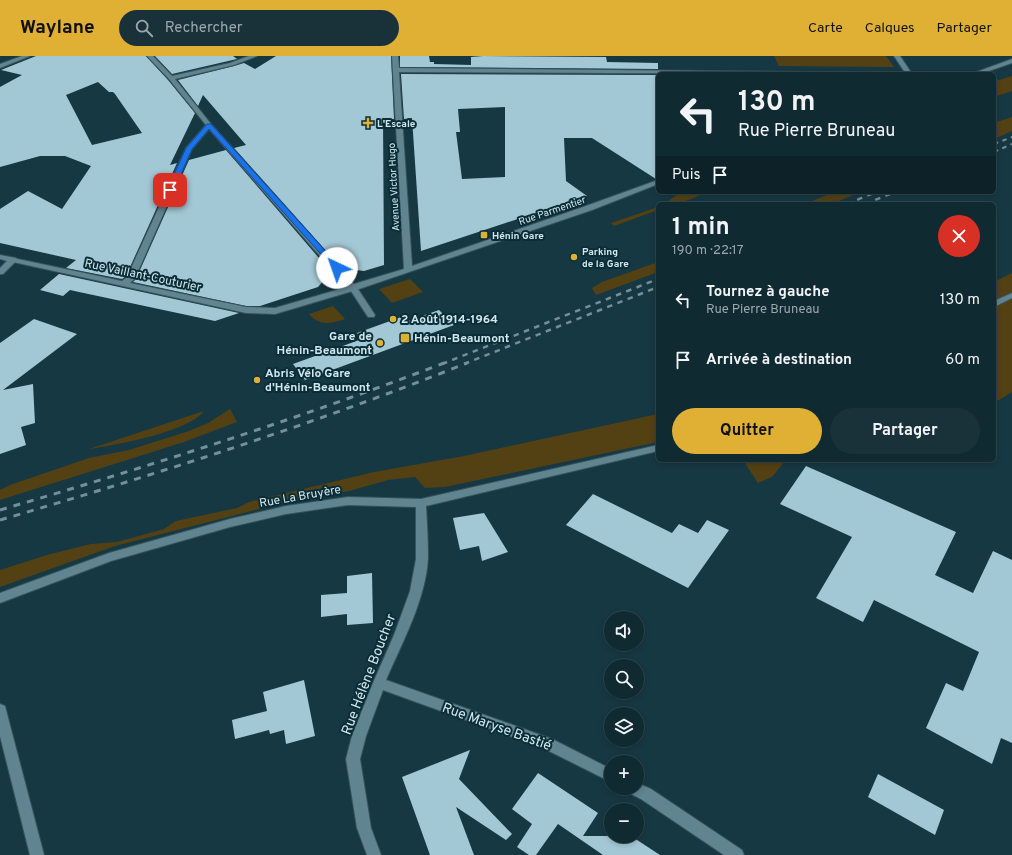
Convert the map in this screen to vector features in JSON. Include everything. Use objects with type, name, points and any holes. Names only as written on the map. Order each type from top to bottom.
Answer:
[{"type":"street","points":[[0,66],[26,56]]},
{"type":"street","points":[[150,56],[209,126],[353,288],[371,316]]},
{"type":"street","points":[[170,78],[232,64],[254,56]]},
{"type":"street","name":"Avenue Victor Hugo","points":[[395,56],[408,270]]},
{"type":"street","points":[[897,56],[909,72]]},
{"type":"street","points":[[980,72],[1012,61]]},
{"type":"street","points":[[396,70],[656,73]]},
{"type":"street","points":[[125,283],[131,278],[189,148],[209,126]]},
{"type":"street","name":"Rue Parmentier","points":[[353,288],[589,208],[656,183]]},
{"type":"street","name":"Rue Vaillant-Couturier","points":[[0,257],[246,310],[281,310],[353,288]]},
{"type":"street","points":[[0,272],[13,260]]},
{"type":"street","points":[[996,303],[1012,295]]},
{"type":"street","name":"Rue La Bruyère","points":[[0,598],[109,557],[230,523],[286,510],[348,501],[421,503],[656,448]]},
{"type":"street","name":"Rue Hélène Boucher","points":[[374,855],[364,828],[353,759],[359,736],[379,683],[400,635],[416,591],[422,559],[421,503]]},
{"type":"street","name":"Rue Maryse Bastié","points":[[379,683],[547,743],[604,772]]},
{"type":"street","points":[[0,710],[37,855]]},
{"type":"street","points":[[644,793],[737,855]]},
{"type":"shaded area","points":[[774,56],[886,56],[894,67],[779,66]]},
{"type":"shaded area","points":[[1012,76],[1012,91],[996,96],[996,79],[999,80]]},
{"type":"shaded area","points":[[1012,117],[1012,131],[996,138],[996,122]]},
{"type":"shaded area","points":[[678,194],[701,194],[685,201],[667,202]]},
{"type":"shaded area","points":[[829,194],[856,194],[836,202],[810,202]]},
{"type":"shaded area","points":[[656,208],[656,211],[614,226],[611,223]]},
{"type":"shaded area","points":[[656,263],[656,273],[596,295],[592,288],[602,282]]},
{"type":"shaded area","points":[[1012,273],[1012,392],[999,400],[996,400],[996,281]]},
{"type":"shaded area","points":[[410,279],[423,292],[392,303],[379,289]]},
{"type":"shaded area","points":[[333,306],[345,319],[326,323],[317,321],[309,314]]},
{"type":"shaded area","points":[[230,409],[237,422],[184,442],[0,500],[0,490],[10,485],[89,458],[129,450],[189,431],[208,423]]},
{"type":"shaded area","points":[[204,411],[196,418],[168,431],[133,441],[89,449]]},
{"type":"shaded area","points":[[656,414],[656,442],[445,487],[425,488],[415,477],[388,480],[349,491],[290,501],[115,546],[0,587],[0,570],[47,555],[91,544],[117,542],[164,529],[176,521],[237,508],[249,502],[374,472],[464,456]]},
{"type":"shaded area","points":[[744,462],[784,462],[772,477],[758,483]]},
{"type":"building","points":[[36,56],[146,56],[195,113],[170,165],[177,163],[126,276],[122,279],[66,268],[76,260],[0,243],[0,209],[28,191],[62,209],[91,166],[65,156],[40,156],[0,167],[0,87],[22,75],[1,70]],"holes":[[[98,82],[109,92],[113,92],[115,94],[142,133],[92,145],[66,95]]]},
{"type":"building","points":[[155,56],[233,56],[237,59],[172,74]]},
{"type":"building","points":[[276,56],[391,56],[394,119],[383,119],[384,265],[364,271],[356,270],[344,257],[338,264],[234,148],[246,145],[203,95],[198,106],[178,80],[244,63],[255,69]]},
{"type":"building","points":[[400,56],[429,56],[430,62],[434,62],[434,64],[471,65],[471,57],[483,56],[606,57],[607,62],[658,63],[658,69],[400,67]]},
{"type":"building","points":[[401,74],[656,75],[656,179],[592,138],[564,138],[566,181],[587,196],[421,251],[412,118],[404,119]],"holes":[[[505,107],[505,177],[462,179],[456,132],[460,132],[458,109]]]},
{"type":"building","points":[[226,150],[331,272],[318,287],[260,306],[246,306],[133,282],[136,279],[189,160]]},
{"type":"building","points":[[59,274],[239,313],[215,321],[70,290],[63,296],[40,290]]},
{"type":"building","name":"Gare de Hénin-Beaumont","points":[[439,310],[454,325],[305,380],[293,364],[362,339],[357,333],[404,316],[408,321]]},
{"type":"building","points":[[34,319],[77,334],[3,390],[33,384],[35,423],[21,427],[26,445],[0,454],[0,343]]},
{"type":"building","points":[[806,466],[956,532],[935,575],[973,593],[993,551],[1012,560],[1012,743],[1001,738],[992,764],[926,728],[946,683],[963,691],[979,652],[874,600],[863,622],[816,598],[852,537],[780,504]]},
{"type":"building","points":[[593,494],[672,533],[679,524],[698,533],[707,520],[729,530],[688,588],[566,525]]},
{"type":"building","points":[[484,513],[508,552],[482,561],[479,546],[460,550],[453,518]]},
{"type":"building","points":[[372,573],[373,623],[347,625],[347,614],[321,617],[321,595],[347,593],[347,576]]},
{"type":"building","points":[[304,680],[315,736],[286,744],[284,730],[270,734],[269,730],[235,739],[232,720],[267,711],[263,692]]},
{"type":"building","points":[[470,750],[459,779],[512,834],[506,840],[456,807],[474,855],[430,855],[402,777]]},
{"type":"building","points":[[538,773],[598,813],[583,836],[604,836],[604,843],[642,843],[660,855],[603,855],[558,824],[536,855],[529,855],[517,847],[532,824],[512,809]]},
{"type":"building","points":[[878,774],[944,810],[935,835],[868,797]]},
{"type":"railway","points":[[996,143],[1012,137]]},
{"type":"railway","points":[[996,151],[1012,144]]},
{"type":"railway","points":[[852,202],[871,194]]},
{"type":"railway","points":[[870,202],[890,194]]},
{"type":"railway","points":[[442,364],[656,280]]},
{"type":"railway","points":[[464,364],[656,288]]},
{"type":"railway","points":[[0,510],[279,423],[444,363]]},
{"type":"railway","points":[[0,520],[118,485],[235,447],[352,407],[467,363]]},
{"type":"place","name":"L'Escale","points":[[368,123]]},
{"type":"place","name":"Hénin Gare","points":[[484,235]]},
{"type":"place","name":"Parking de la Gare","points":[[574,257]]},
{"type":"place","name":"2 Août 1914-1964","points":[[393,319]]},
{"type":"place","name":"Hénin-Beaumont","points":[[405,338]]},
{"type":"place","name":"Gare de Hénin-Beaumont","points":[[380,343]]},
{"type":"place","name":"Abris Vélo Gare d'Hénin-Beaumont","points":[[257,380]]},
{"type":"route","points":[[170,190],[189,148],[209,126],[337,268]]}]
